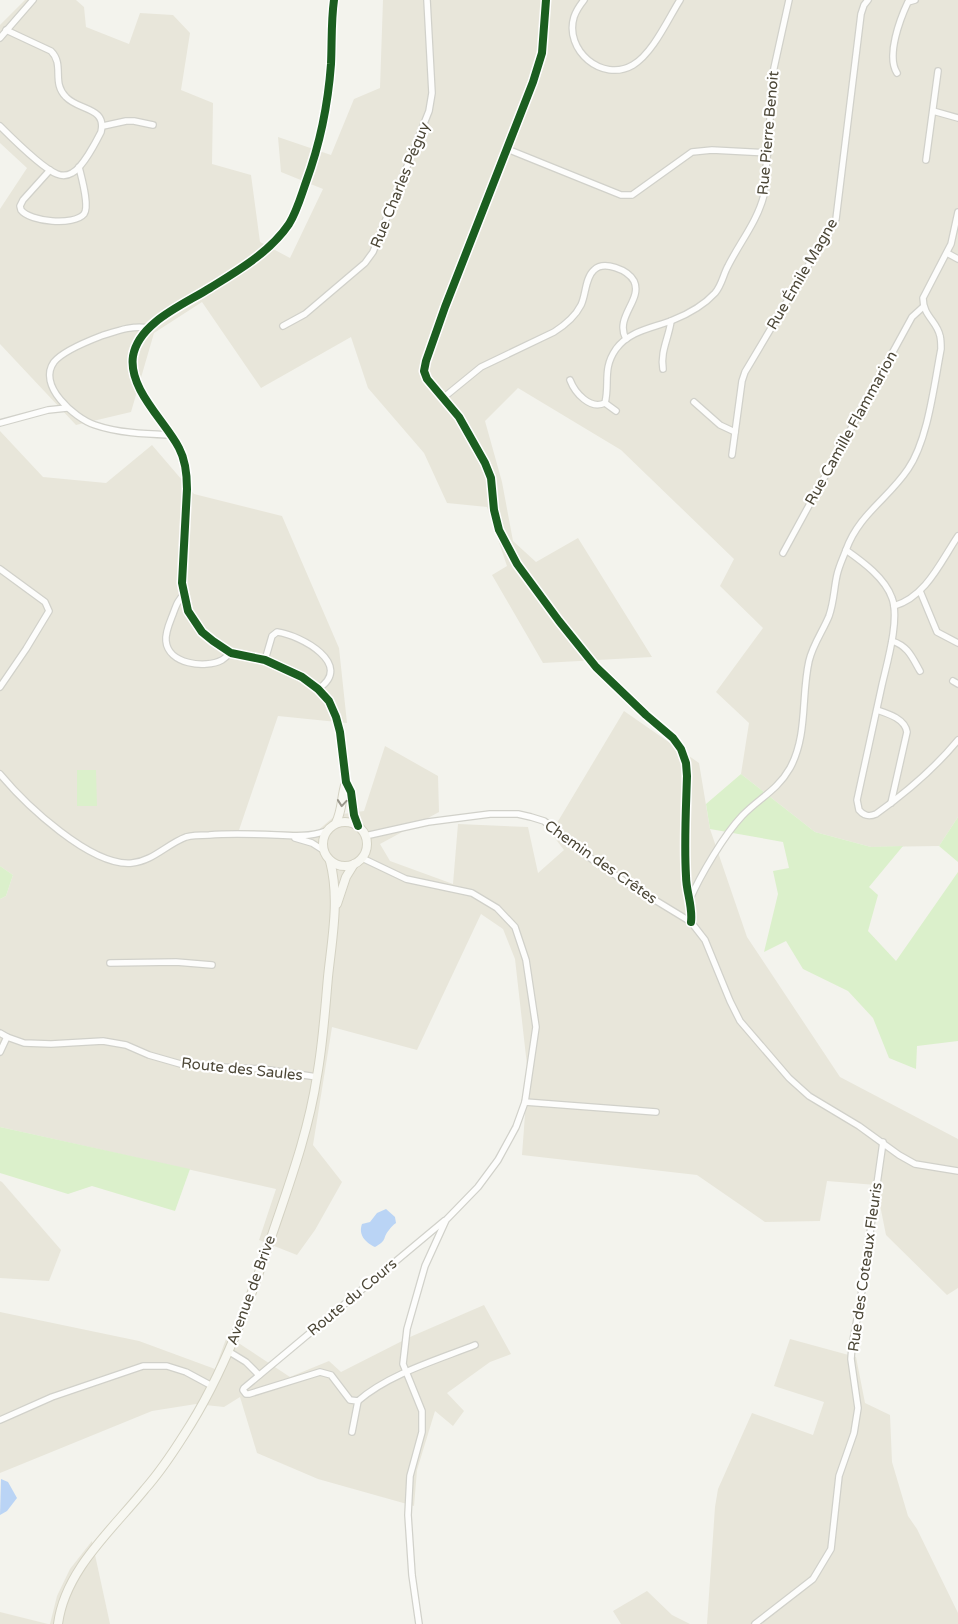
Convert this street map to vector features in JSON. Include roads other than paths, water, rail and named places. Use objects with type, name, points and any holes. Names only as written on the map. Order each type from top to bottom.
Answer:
[{"type":"street","points":[[0,38],[33,0]]},
{"type":"street","points":[[334,0],[330,72],[323,124],[318,148],[296,211],[289,223],[270,246],[252,261],[163,315],[149,328],[140,340],[134,354],[133,367],[140,390],[180,449],[187,473],[187,508],[182,583],[188,611],[202,632],[231,653],[265,660],[302,677],[318,689],[329,702],[336,717],[340,732],[346,782],[351,792],[354,815],[367,843],[366,851],[362,858],[354,864],[346,877],[335,911]]},
{"type":"street","name":"Rue Charles Péguy","points":[[282,326],[305,314],[365,263],[374,252],[384,230],[429,111],[432,93],[427,0]]},
{"type":"street","points":[[546,0],[542,53],[533,82],[445,307],[424,371],[427,379],[459,417],[485,463],[491,478],[494,510],[499,530],[517,564],[596,667],[673,738],[681,749],[686,763],[687,776],[685,863],[686,881],[692,910],[691,922]]},
{"type":"street","points":[[584,0],[574,16],[574,42],[585,59],[593,65],[620,69],[631,66],[641,59],[651,47],[680,0]]},
{"type":"street","name":"Rue Pierre Benoit","points":[[605,404],[606,375],[616,348],[641,330],[671,321],[689,313],[705,302],[722,282],[727,267],[760,210],[764,195],[774,68],[789,0]]},
{"type":"street","name":"Rue Émile Magne","points":[[732,455],[744,372],[836,219],[860,14],[868,0]]},
{"type":"street","points":[[897,73],[893,68],[894,42],[898,24],[908,2],[915,0]]},
{"type":"street","points":[[0,126],[12,139],[50,170],[58,175],[64,175],[74,172],[79,167],[102,132],[103,126],[98,114],[74,104],[63,94],[57,80],[58,63],[51,51],[6,30]]},
{"type":"street","points":[[926,160],[938,72]]},
{"type":"street","points":[[933,112],[958,118]]},
{"type":"street","points":[[103,126],[126,121],[153,125]]},
{"type":"street","points":[[507,149],[621,195],[632,195],[692,152],[712,150],[768,153]]},
{"type":"street","points":[[50,170],[23,200],[20,206],[21,210],[28,216],[62,221],[79,217],[85,211],[85,197],[79,167]]},
{"type":"street","points":[[690,899],[726,836],[741,816],[781,782],[791,766],[801,737],[810,660],[819,635],[829,616],[837,575],[850,538],[864,517],[908,469],[915,456],[923,433],[941,349],[941,337],[936,325],[923,307],[923,298],[951,244],[958,212]]},
{"type":"street","points":[[947,253],[958,259]]},
{"type":"street","points":[[443,398],[467,376],[481,367],[564,326],[574,317],[581,306],[592,271],[597,267],[606,265],[620,270],[631,276],[635,283],[634,298],[622,324],[622,331],[626,339]]},
{"type":"street","name":"Rue Camille Flammarion","points":[[783,553],[912,317],[923,307]]},
{"type":"street","points":[[664,369],[662,362],[671,321]]},
{"type":"street","points":[[149,328],[138,326],[118,330],[91,340],[56,360],[50,368],[50,377],[53,389],[67,408],[77,417],[108,428],[146,434],[170,435]]},
{"type":"street","points":[[570,380],[577,392],[589,403],[594,406],[605,404],[616,411]]},
{"type":"street","points":[[694,402],[720,424],[735,432]]},
{"type":"street","points":[[0,423],[48,410],[67,408]]},
{"type":"street","points":[[894,606],[904,604],[920,591],[958,536]]},
{"type":"street","points":[[846,550],[874,573],[885,586],[894,606],[892,641],[857,805],[862,813],[871,816],[891,803],[929,772],[958,740]]},
{"type":"street","points":[[0,569],[45,602],[49,611],[0,687]]},
{"type":"street","points":[[920,591],[937,632],[958,643]]},
{"type":"street","points":[[185,594],[179,598],[169,626],[166,640],[168,648],[174,655],[184,661],[195,664],[209,664],[222,660],[231,653]]},
{"type":"street","points":[[265,660],[272,636],[277,632],[286,633],[324,655],[331,666],[330,678],[318,689]]},
{"type":"street","points":[[892,641],[902,644],[906,648],[920,671]]},
{"type":"street","points":[[877,710],[898,719],[906,727],[891,803]]},
{"type":"street","points":[[0,774],[26,803],[64,834],[88,850],[115,862],[132,863],[149,858],[187,837],[234,834],[293,837],[317,835],[326,832]]},
{"type":"street","points":[[335,911],[334,878],[330,861],[323,850],[322,840],[326,832],[336,823],[342,810],[343,791],[346,782]]},
{"type":"street","name":"Chemin des Crêtes","points":[[365,836],[428,822],[481,815],[518,814],[544,821],[627,883],[691,922],[705,940],[730,1002],[740,1021],[789,1078],[809,1096],[883,1142],[898,1155],[915,1164],[958,1171]]},
{"type":"street","points":[[336,823],[348,822],[358,826]]},
{"type":"street","points":[[293,837],[323,850]]},
{"type":"street","name":"Route du Cours","points":[[358,1401],[350,1400],[331,1375],[320,1372],[249,1394],[244,1392],[244,1388],[446,1220],[478,1187],[498,1160],[516,1127],[525,1102],[536,1027],[526,960],[516,927],[497,908],[472,893],[406,878],[362,858]]},
{"type":"street","points":[[330,861],[338,865],[354,864]]},
{"type":"street","name":"Avenue de Brive","points":[[58,1624],[69,1586],[79,1570],[161,1469],[197,1416],[228,1351],[258,1274],[305,1134],[318,1077],[335,911]]},
{"type":"street","points":[[110,963],[176,962],[212,965]]},
{"type":"street","name":"Route des Saules","points":[[0,1033],[24,1043],[51,1044],[103,1041],[126,1045],[149,1055],[184,1065],[264,1069],[318,1077]]},
{"type":"street","points":[[0,1052],[7,1037]]},
{"type":"street","points":[[525,1102],[656,1112]]},
{"type":"street","name":"Rue des Coteaux Fleuris","points":[[755,1624],[813,1579],[831,1549],[839,1476],[854,1433],[858,1408],[851,1359],[852,1346],[883,1142]]},
{"type":"street","name":"Route du Cours","points":[[419,1624],[412,1575],[408,1516],[410,1476],[422,1432],[422,1411],[403,1364],[407,1329],[425,1266],[446,1220]]},
{"type":"street","points":[[352,1432],[358,1401],[370,1390],[475,1344]]},
{"type":"street","points":[[228,1351],[246,1362],[259,1375]]},
{"type":"street","points":[[0,1420],[52,1397],[144,1366],[167,1366],[186,1372],[212,1386]]},
{"type":"water","points":[[386,1209],[395,1217],[396,1223],[391,1227],[382,1243],[375,1247],[362,1235],[362,1224],[370,1222],[377,1213]]},
{"type":"water","points":[[1,1479],[8,1482],[17,1498],[7,1511],[0,1515]]}]
